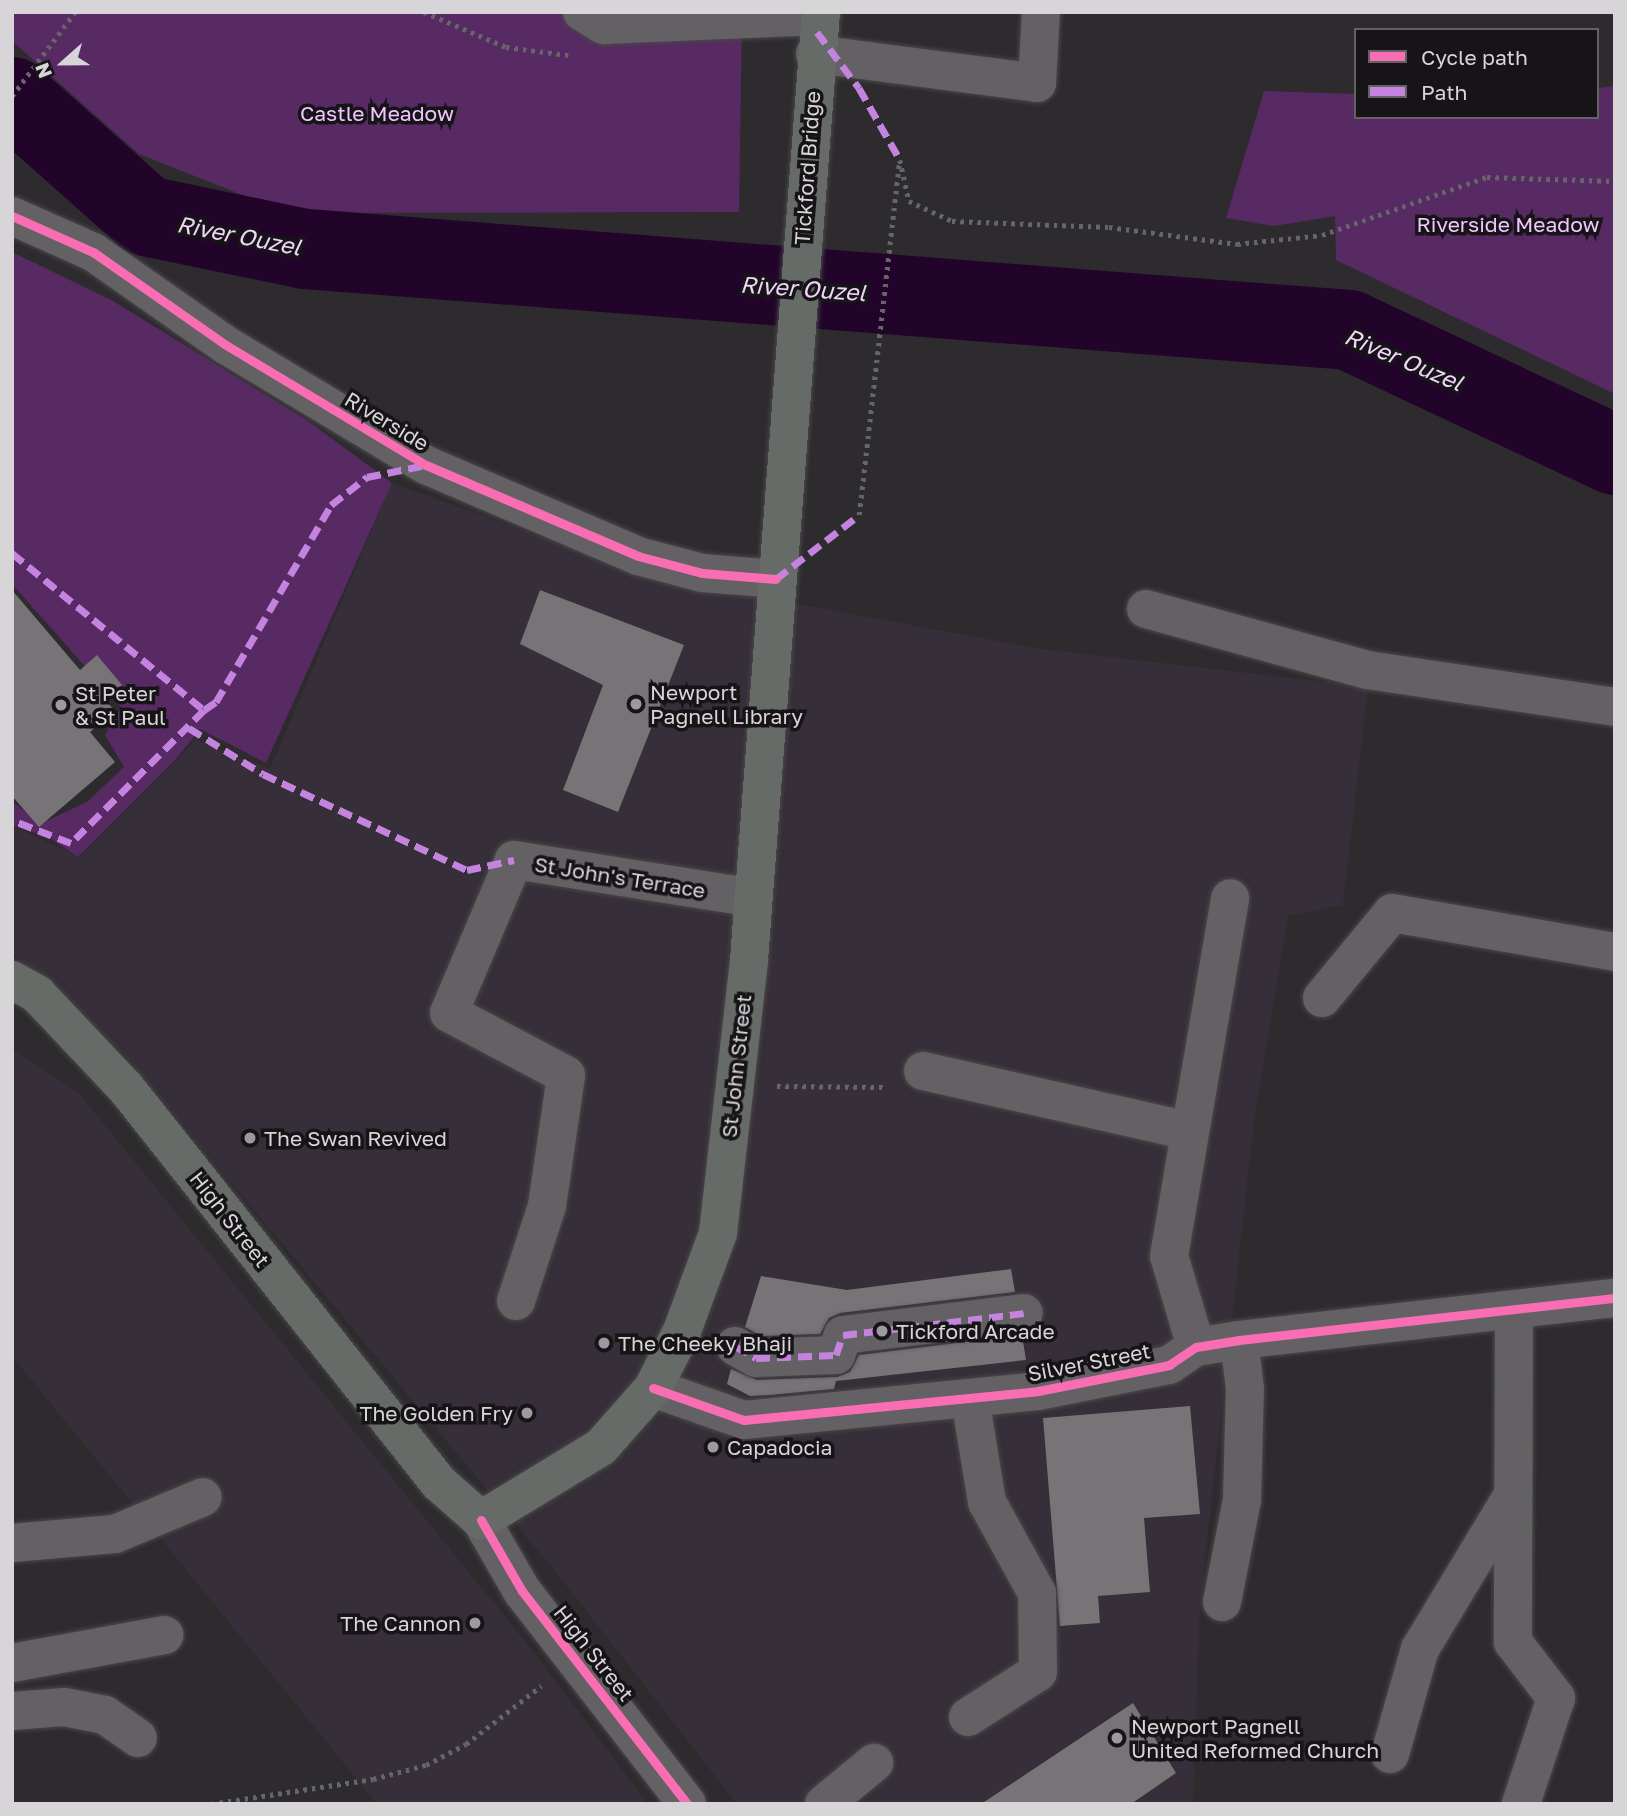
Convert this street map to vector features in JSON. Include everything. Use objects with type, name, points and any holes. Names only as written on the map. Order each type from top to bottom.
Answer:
[{"type":"main road","name":"Tickford Bridge","points":[[784,513],[819,29]]},
{"type":"main road","name":"St John Street","points":[[481,1520],[601,1447],[653,1388],[682,1331],[718,1233],[753,898],[776,579],[784,513]]},
{"type":"main road","name":"High Street","points":[[12,980],[37,994],[126,1088],[439,1483],[481,1520]]},
{"type":"street","points":[[582,12],[604,25],[819,29],[1037,83],[1041,12]]},
{"type":"street","name":"Riverside","points":[[12,216],[93,252],[226,345],[426,465],[638,556],[702,573],[776,579]]},
{"type":"street","points":[[1146,609],[1368,670],[1615,707]]},
{"type":"street","name":"St John's Terrace","points":[[516,1301],[547,1206],[566,1075],[449,1013],[514,860],[753,898]]},
{"type":"street","points":[[1196,1347],[1169,1256],[1230,898]]},
{"type":"street","points":[[1322,998],[1392,913],[1615,952]]},
{"type":"street","points":[[923,1071],[1189,1131]]},
{"type":"street","name":"Silver Street","points":[[653,1388],[744,1420],[1038,1391],[1169,1365],[1196,1347],[1239,1340],[1615,1298]]},
{"type":"street","points":[[1514,1310],[1513,1642],[1556,1698],[1521,1804]]},
{"type":"street","points":[[735,1346],[756,1358],[836,1355],[843,1335],[1024,1313]]},
{"type":"street","points":[[1222,1602],[1242,1500],[1245,1389],[1239,1340]]},
{"type":"street","points":[[968,1717],[1038,1672],[1037,1592],[987,1502],[970,1398]]},
{"type":"street","points":[[1390,1754],[1420,1649],[1513,1495]]},
{"type":"street","points":[[12,1543],[115,1534],[202,1497]]},
{"type":"street","name":"High Street","points":[[481,1520],[522,1591],[578,1658],[687,1804]]},
{"type":"street","points":[[12,1663],[164,1635]]},
{"type":"street","points":[[12,1711],[64,1707],[105,1715],[138,1738]]},
{"type":"street","points":[[824,1804],[874,1763]]},
{"type":"path","points":[[12,96],[75,12]]},
{"type":"path","points":[[859,515],[900,160],[909,201],[952,221],[1109,227],[1237,244],[1322,235],[1487,177],[1615,181]]},
{"type":"path","points":[[734,1084],[876,1090],[923,1071]]},
{"type":"path","points":[[211,1804],[373,1779],[426,1765],[466,1744],[578,1658]]},
{"type":"shaded area","points":[[392,483],[656,578],[1041,649],[1368,687],[1343,905],[1288,916],[1255,1113],[1200,1604],[1193,1804],[737,1804],[552,1567],[127,1058],[12,953],[12,826],[80,857],[196,740],[270,769]]},
{"type":"shaded area","points":[[12,1049],[78,1092],[533,1651],[648,1804],[377,1804],[12,1356]]},
{"type":"green space","name":"Castle Meadow","points":[[12,12],[742,12],[739,212],[288,213],[139,154],[12,41]]},
{"type":"green space","name":"Riverside Meadow","points":[[1615,86],[1615,394],[1336,260],[1335,216],[1274,226],[1226,218],[1264,91],[1354,94],[1354,119],[1599,119],[1599,88]]},
{"type":"green space","points":[[12,252],[113,301],[308,421],[392,483],[266,763],[200,729],[175,760],[78,857],[50,838],[12,825],[12,802],[42,823],[87,802],[124,767],[105,735],[121,707],[12,584]]},
{"type":"building","name":"St Peter & St Paul","points":[[12,590],[80,670],[97,655],[122,685],[105,700],[115,711],[90,732],[115,762],[39,827],[12,796]]},
{"type":"building","name":"Newport Pagnell Library","points":[[540,590],[684,645],[618,812],[563,790],[603,685],[520,644]]},
{"type":"building","points":[[1011,1269],[1015,1292],[840,1313],[829,1318],[820,1334],[761,1336],[745,1327],[761,1276],[847,1290]]},
{"type":"building","points":[[1022,1335],[1026,1360],[836,1381],[834,1389],[770,1395],[750,1396],[727,1384],[731,1369],[757,1380],[837,1377],[850,1372],[859,1355]]},
{"type":"building","points":[[1190,1406],[1200,1514],[1144,1518],[1150,1592],[1098,1596],[1100,1623],[1060,1626],[1043,1418]]},
{"type":"building","name":"Newport Pagnell United Reformed Church","points":[[1133,1703],[1176,1773],[1131,1804],[981,1804]]},
{"type":"waterway","name":"River Ouzel","points":[[12,97],[146,216],[306,249],[1349,330],[1615,455]]},
{"type":"marked path","points":[[817,32],[859,88],[900,160]]},
{"type":"marked path","points":[[204,710],[216,702],[331,505],[367,477],[426,465]]},
{"type":"marked path","points":[[776,579],[859,515]]},
{"type":"marked path","points":[[12,553],[204,710],[71,843],[12,820]]},
{"type":"marked path","points":[[189,728],[263,774],[467,870],[514,860]]},
{"type":"marked path","points":[[735,1346],[756,1358],[836,1355],[843,1335],[1024,1313]]},
{"type":"cycle path","points":[[12,216],[93,252],[226,345],[426,465],[638,556],[702,573],[776,579]]},
{"type":"cycle path","points":[[653,1388],[744,1420],[1038,1391],[1169,1365],[1196,1347],[1239,1340],[1615,1298]]},
{"type":"cycle path","points":[[481,1520],[522,1591],[687,1804]]},
{"type":"place","name":"Newport Pagnell Library","points":[[636,704]]},
{"type":"place","name":"St Peter & St Paul","points":[[61,705]]},
{"type":"place","name":"The Swan Revived","points":[[250,1138]]},
{"type":"place","name":"Tickford Arcade","points":[[882,1331]]},
{"type":"place","name":"The Cheeky Bhaji","points":[[604,1343]]},
{"type":"place","name":"The Golden Fry","points":[[527,1413]]},
{"type":"place","name":"Capadocia","points":[[713,1447]]},
{"type":"place","name":"The Cannon","points":[[475,1623]]},
{"type":"place","name":"Newport Pagnell United Reformed Church","points":[[1117,1738]]}]
